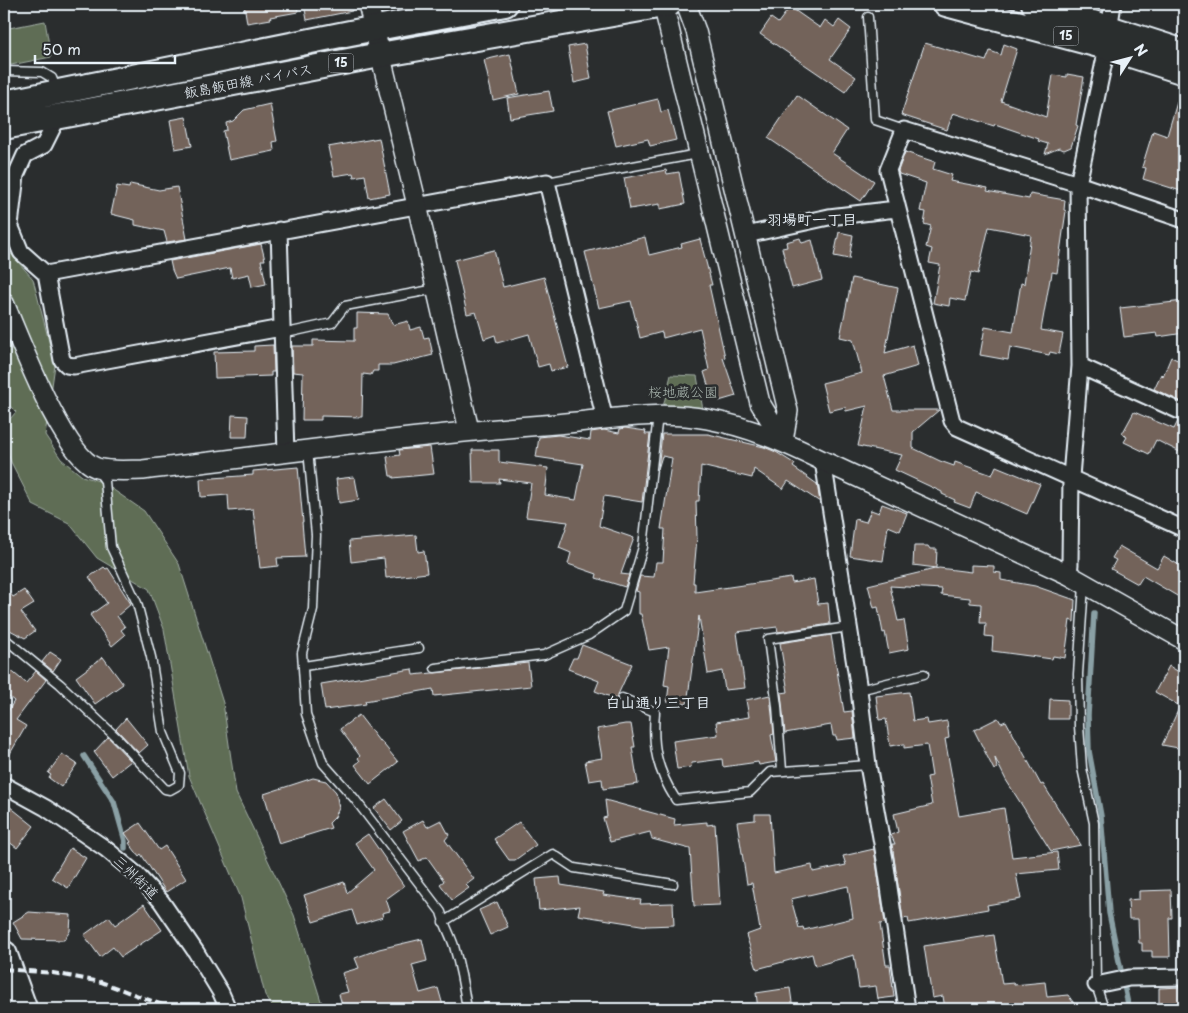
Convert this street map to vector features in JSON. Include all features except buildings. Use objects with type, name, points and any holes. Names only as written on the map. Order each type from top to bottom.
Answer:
[{"type":"highway","points":[[4,954],[24,1009]]},
{"type":"main road","name":"飯島飯田線 バイパス","points":[[7,102],[375,28],[505,4]]},
{"type":"main road","name":"飯島飯田線 バイパス","points":[[8,126],[380,55],[670,4]]},
{"type":"main road","name":"15","points":[[946,4],[1184,52]]},
{"type":"main road","name":"15","points":[[1034,4],[1184,72]]},
{"type":"street","points":[[368,4],[469,430]]},
{"type":"street","points":[[670,4],[700,154],[760,402],[783,441]]},
{"type":"street","points":[[670,4],[696,31],[788,411],[783,441]]},
{"type":"street","points":[[1076,579],[1070,564],[1071,477],[1080,366],[1078,184],[1087,147],[1113,4]]},
{"type":"street","points":[[58,117],[44,145],[25,155],[16,176],[10,225],[21,252],[46,274],[62,360],[67,365],[74,366],[281,331]]},
{"type":"street","points":[[1184,220],[1078,184],[904,130],[888,170],[896,208],[952,421],[957,427],[1184,529]]},
{"type":"street","points":[[46,274],[547,182],[605,420]]},
{"type":"street","points":[[746,235],[829,217],[896,208]]},
{"type":"street","points":[[279,230],[286,453]]},
{"type":"street","points":[[4,303],[60,428],[76,452],[96,468],[143,470],[469,430],[658,416],[705,419],[746,428],[783,441],[823,462],[1076,579],[1184,640]]},
{"type":"street","points":[[1080,366],[1184,413]]},
{"type":"street","points":[[823,462],[859,690],[868,765],[885,860],[907,1009]]},
{"type":"street","name":"三州街道","points":[[4,785],[53,813],[106,849],[136,874],[161,901],[196,952],[221,993],[228,1009]]},
{"type":"street","points":[[1096,984],[1122,979],[1184,977]]},
{"type":"lane","points":[[868,17],[875,120],[904,130]]},
{"type":"lane","points":[[4,71],[42,72],[52,78],[57,92]]},
{"type":"lane","points":[[547,182],[700,154]]},
{"type":"lane","points":[[281,331],[332,323],[345,306],[436,289]]},
{"type":"lane","points":[[435,668],[544,655],[588,635],[624,610],[643,547],[658,416]]},
{"type":"lane","points":[[308,450],[316,535],[313,609],[302,653],[306,714],[324,763],[354,798],[441,912],[443,922],[453,944],[463,981],[467,1009]]},
{"type":"lane","points":[[4,638],[60,684],[119,740],[165,789],[170,790],[179,784],[180,773],[163,732],[151,658],[137,603],[111,547],[105,481],[96,468]]},
{"type":"lane","points":[[1076,579],[1079,726],[1082,768],[1094,823],[1096,984],[1104,1009]]},
{"type":"lane","points":[[782,770],[777,706],[768,639],[849,627]]},
{"type":"lane","points":[[304,666],[419,648]]},
{"type":"lane","points":[[859,690],[924,674]]},
{"type":"lane","points":[[622,698],[655,712],[654,749],[665,783],[676,800],[750,792],[770,772],[868,765]]},
{"type":"lane","points":[[443,922],[553,854],[574,868],[673,884]]},
{"type":"green space","points":[[45,21],[51,57],[11,65],[4,60],[4,29]]},
{"type":"green space","points":[[4,231],[6,248],[33,279],[55,365],[45,435],[61,459],[82,476],[102,482],[144,511],[179,564],[223,703],[236,793],[294,915],[321,1001],[326,1009],[274,1009],[265,995],[241,898],[189,776],[164,629],[149,589],[97,558],[69,523],[33,505],[11,462],[4,441],[4,426],[16,412],[4,400]]},
{"type":"green space","name":"桜地蔵公園","points":[[671,375],[697,376],[703,410],[663,407]]},
{"type":"waterway","points":[[1094,613],[1088,715],[1089,751],[1101,816],[1109,913],[1129,1009]]},
{"type":"waterway","points":[[84,756],[114,802],[125,841],[125,848]]},
{"type":"railway","points":[[4,969],[53,973],[101,982],[173,1009]]},
{"type":"district","name":"羽場町一丁目","points":[[812,220]]},
{"type":"district","name":"白山通り三丁目","points":[[658,703]]}]
